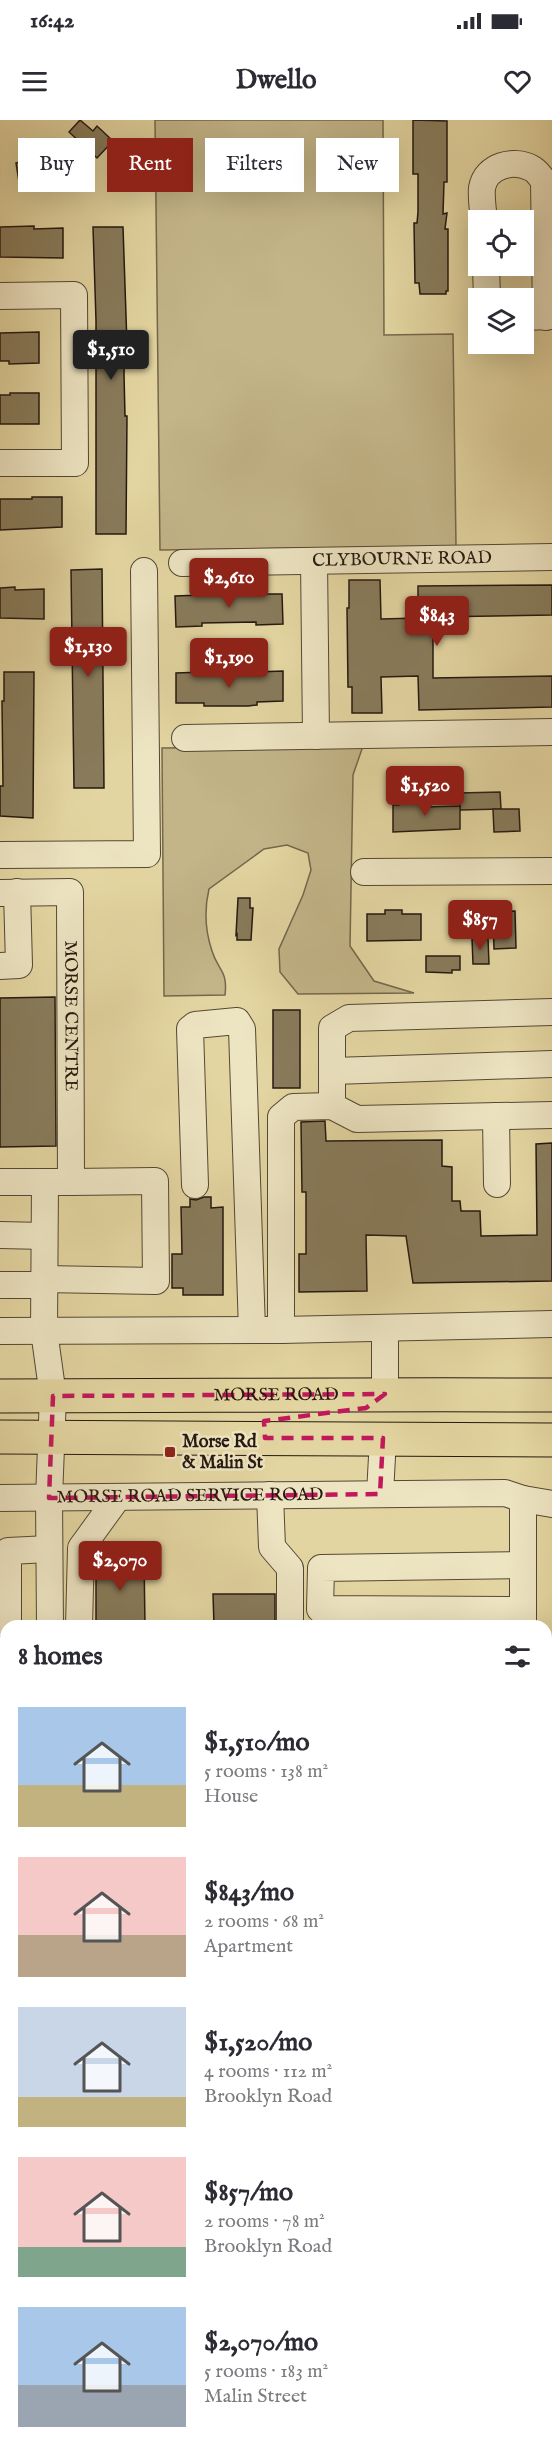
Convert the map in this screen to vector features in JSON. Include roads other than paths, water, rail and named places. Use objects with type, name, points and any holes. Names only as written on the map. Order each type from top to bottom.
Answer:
[{"type":"main road","points":[[210,1437],[278,1419],[366,1408],[385,1394]]},
{"type":"main road","name":"MORSE ROAD","points":[[0,1396],[552,1395]]},
{"type":"main road","points":[[383,1438],[434,1420],[485,1415],[552,1403]]},
{"type":"main road","points":[[0,1437],[552,1440]]},
{"type":"street","points":[[483,210],[482,186],[490,173],[504,164],[519,163],[534,169],[544,181],[541,317]]},
{"type":"street","points":[[0,296],[74,295],[75,452],[75,463],[0,463]]},
{"type":"street","name":"CLYBOURNE ROAD","points":[[182,563],[552,557]]},
{"type":"street","points":[[314,561],[316,736]]},
{"type":"street","points":[[0,855],[147,854],[144,571]]},
{"type":"street","points":[[185,738],[552,732]]},
{"type":"street","points":[[364,872],[552,871]]},
{"type":"street","points":[[0,966],[19,965],[8,892]]},
{"type":"street","name":"MORSE CENTRE","points":[[8,892],[70,892],[70,1182]]},
{"type":"street","points":[[332,1106],[332,1028],[349,1018],[552,1012]]},
{"type":"street","points":[[195,1185],[190,1029],[195,1025],[237,1022],[242,1029],[252,1330]]},
{"type":"street","points":[[333,1071],[552,1064]]},
{"type":"street","points":[[281,1330],[281,1117],[293,1107],[332,1106],[357,1119],[552,1115]]},
{"type":"street","points":[[496,1116],[497,1184]]},
{"type":"street","points":[[0,1182],[155,1181],[156,1281],[44,1282],[0,1285]]},
{"type":"street","points":[[45,1182],[44,1331],[53,1396],[49,1498],[50,1614],[8,1614],[8,1551],[49,1549]]},
{"type":"street","points":[[0,1235],[44,1236]]},
{"type":"street","points":[[0,1331],[281,1330],[552,1324]]},
{"type":"street","points":[[385,1328],[385,1394]]},
{"type":"street","points":[[380,1494],[383,1438]]},
{"type":"street","name":"MORSE ROAD SERVICE ROAD","points":[[0,1498],[380,1494],[514,1496],[552,1504]]},
{"type":"street","points":[[270,1495],[272,1546],[290,1568],[290,1620]]},
{"type":"street","points":[[514,1496],[523,1565],[523,1618],[320,1609],[321,1568],[523,1565]]},
{"type":"street","points":[[78,1620],[81,1548],[118,1497]]},
{"type":"place","name":"Morse Rd & Malin St","points":[[170,1452]]}]
